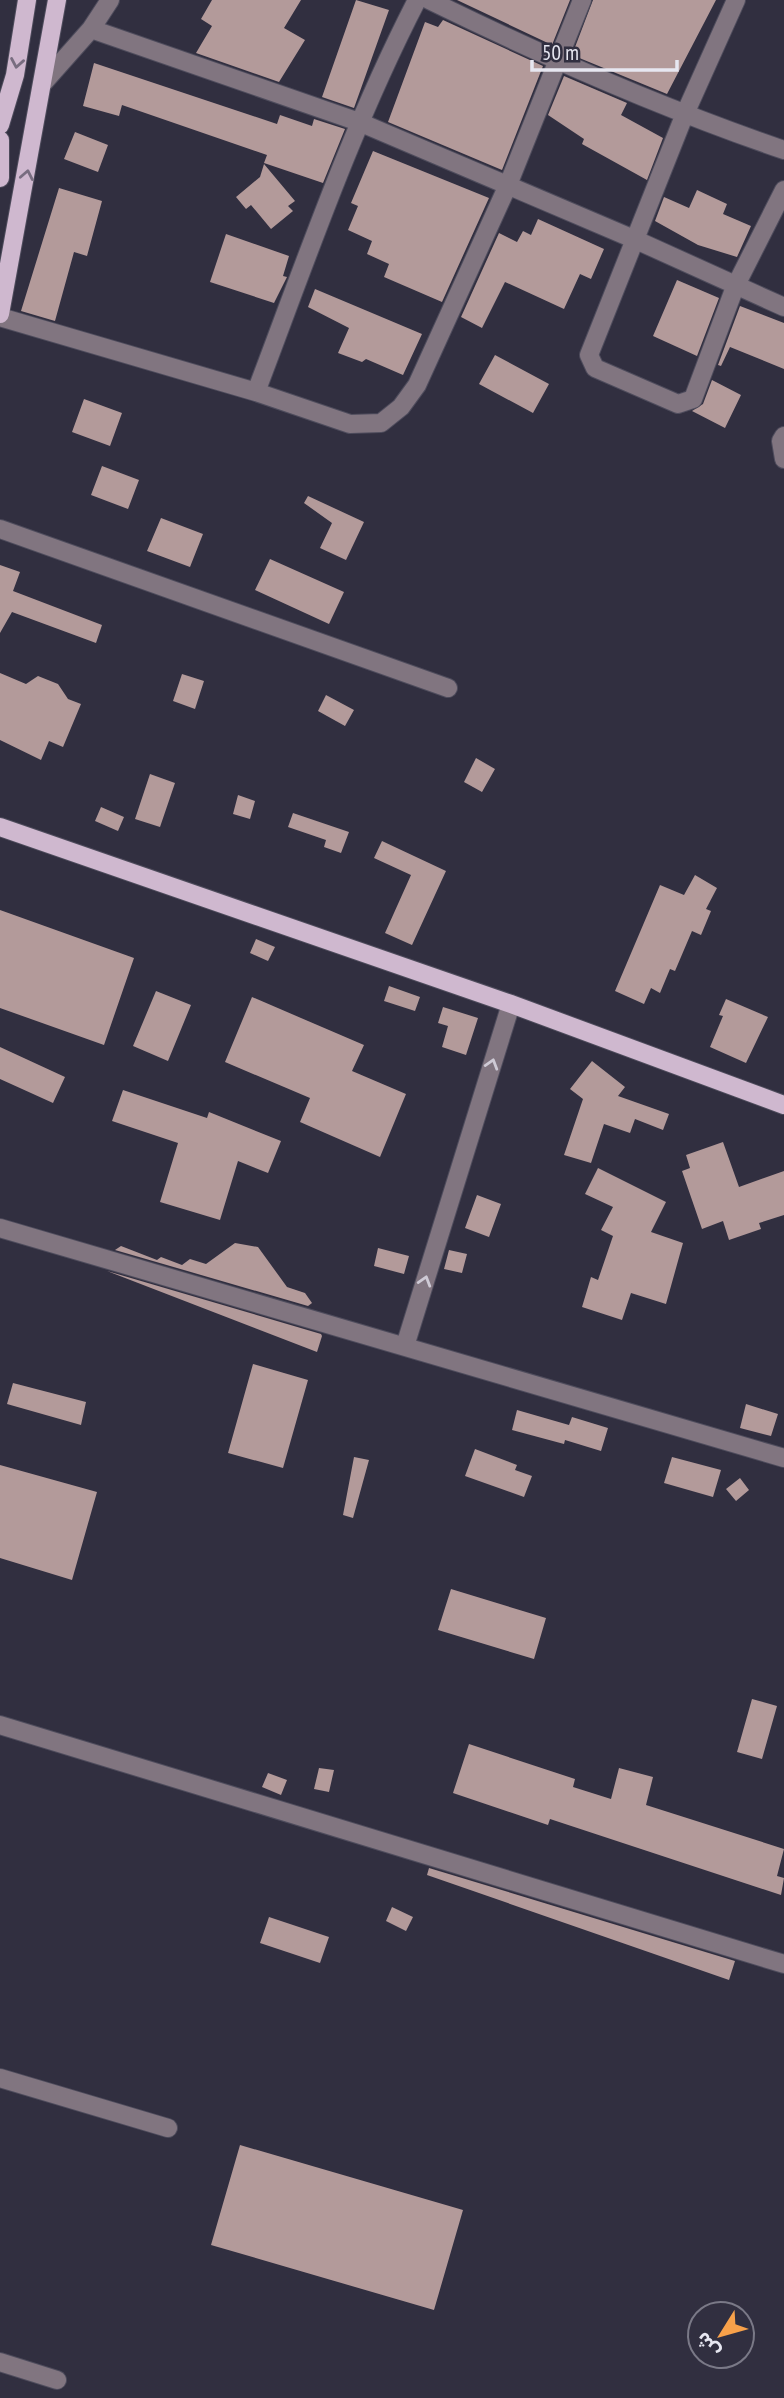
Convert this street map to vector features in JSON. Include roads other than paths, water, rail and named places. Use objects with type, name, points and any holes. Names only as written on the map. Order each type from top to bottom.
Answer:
[{"type":"main road","points":[[0,125],[15,75],[27,0]]},
{"type":"main road","points":[[0,316],[57,0]]},
{"type":"main road","points":[[0,140],[0,178]]},
{"type":"main road","points":[[0,259],[18,224]]},
{"type":"main road","points":[[0,819],[64,848]]},
{"type":"main road","points":[[0,827],[511,1004],[784,1105]]},
{"type":"street","points":[[44,82],[91,29],[110,0]]},
{"type":"street","points":[[256,392],[359,122],[382,67],[417,0]]},
{"type":"street","points":[[429,0],[557,62],[684,116],[784,150]]},
{"type":"street","points":[[0,316],[256,392],[350,424],[381,423],[401,407],[417,384],[508,185],[582,0]]},
{"type":"street","points":[[737,0],[684,116],[589,355],[592,365],[599,372],[678,404],[688,402],[692,398],[735,287],[784,190]]},
{"type":"street","points":[[91,29],[359,122],[636,240],[784,307]]},
{"type":"street","points":[[784,436],[781,442],[784,459]]},
{"type":"street","points":[[0,529],[448,688]]},
{"type":"street","points":[[405,1346],[511,1004]]},
{"type":"street","points":[[0,1228],[783,1456]]},
{"type":"street","points":[[0,1725],[784,1965]]},
{"type":"street","points":[[0,2078],[168,2128]]},
{"type":"street","points":[[0,2362],[57,2380]]}]
